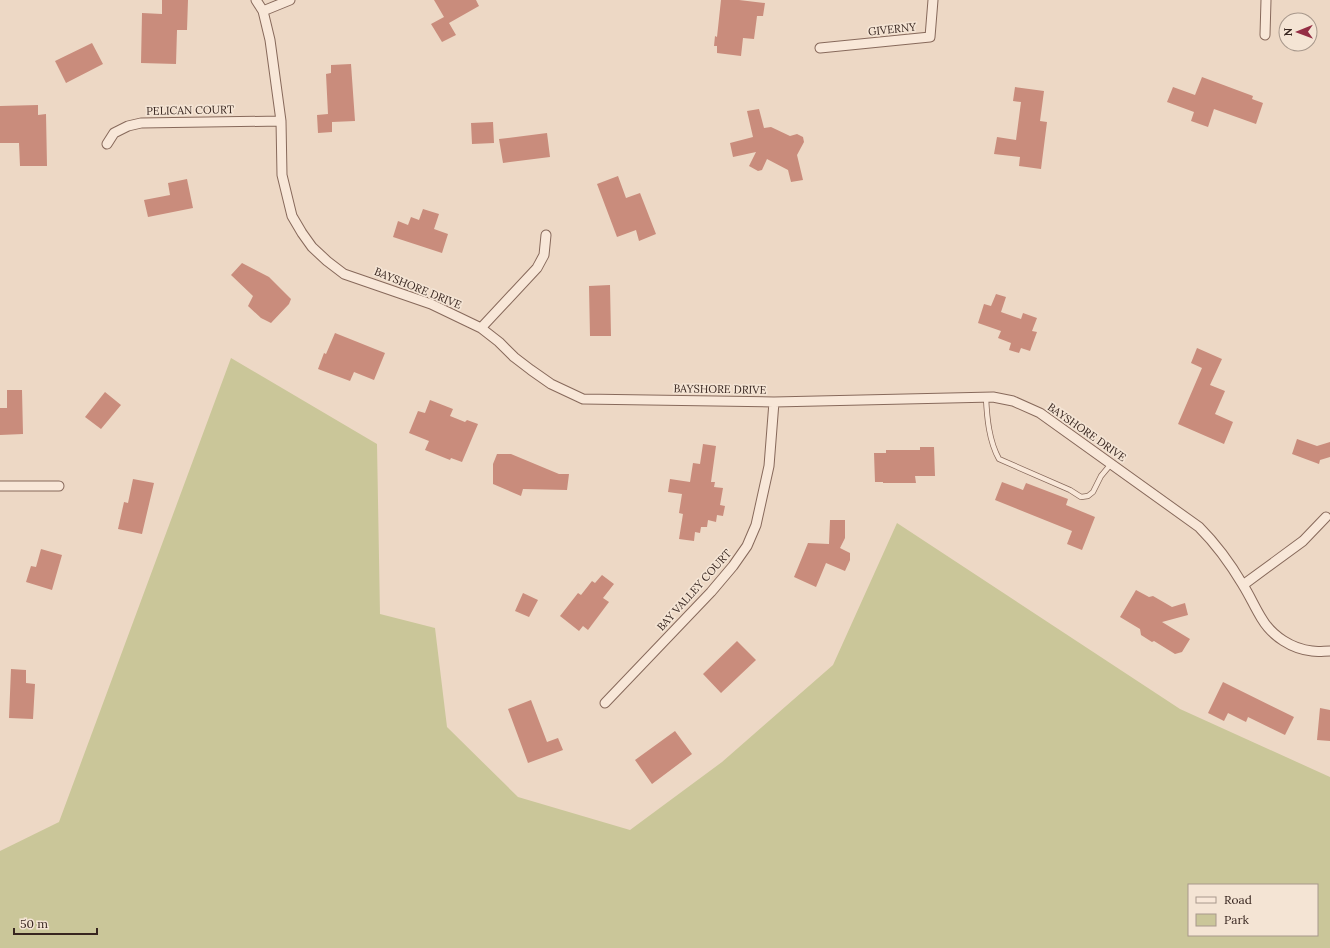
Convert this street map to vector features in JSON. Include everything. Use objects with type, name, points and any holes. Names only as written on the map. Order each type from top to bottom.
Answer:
[{"type":"street","name":"BAYSHORE DRIVE","points":[[256,0],[263,11],[270,40],[281,121],[282,175],[292,216],[312,247],[344,274],[431,304],[481,328],[500,342],[514,357],[551,384],[583,399],[774,402],[1002,398],[1013,401],[1040,413],[1199,526],[1225,557],[1243,585],[1262,620],[1273,633],[1285,642],[1301,649],[1312,652],[1330,651]]},
{"type":"street","points":[[263,11],[290,0]]},
{"type":"street","name":"GIVERNY","points":[[820,48],[930,37],[933,0]]},
{"type":"street","points":[[1265,35],[1266,0]]},
{"type":"street","name":"PELICAN COURT","points":[[106,144],[114,133],[128,126],[141,123],[281,121]]},
{"type":"street","points":[[481,328],[537,268],[544,255],[546,235]]},
{"type":"street","name":"BAY VALLEY COURT","points":[[605,703],[711,592],[733,566],[747,546],[756,525],[769,466],[774,402]]},
{"type":"street","points":[[0,486],[58,486]]},
{"type":"street","points":[[1243,585],[1303,541],[1326,517]]},
{"type":"lane","points":[[986,398],[988,422],[999,459],[1070,490],[1081,497],[1088,496],[1093,492],[1101,476],[1111,464]]},
{"type":"green space","points":[[231,358],[377,444],[380,614],[435,628],[447,727],[518,797],[630,830],[722,762],[833,665],[897,523],[1180,709],[1330,777],[1330,948],[0,948],[0,851],[59,822]]},
{"type":"building","points":[[162,0],[188,0],[187,30],[177,30],[176,64],[141,63],[142,13],[162,14]]},
{"type":"building","points":[[434,0],[476,0],[479,6],[449,23],[456,35],[442,42],[431,24],[444,17]]},
{"type":"building","points":[[721,0],[739,0],[765,3],[763,16],[757,16],[754,39],[743,38],[741,56],[717,53],[717,46],[714,46],[715,36],[717,37]]},
{"type":"building","points":[[92,43],[103,64],[66,83],[55,61]]},
{"type":"building","points":[[351,64],[355,121],[332,122],[332,132],[318,133],[317,115],[328,114],[326,74],[331,73],[331,65]]},
{"type":"building","points":[[1202,77],[1253,96],[1252,99],[1263,103],[1256,124],[1214,109],[1208,127],[1191,121],[1194,112],[1167,102],[1173,87],[1195,95]]},
{"type":"building","points":[[1015,87],[1044,91],[1040,121],[1047,122],[1041,169],[1019,166],[1020,157],[994,154],[997,137],[1016,140],[1021,102],[1013,101]]},
{"type":"building","points":[[38,105],[38,115],[46,114],[47,166],[20,166],[19,143],[0,143],[0,106]]},
{"type":"building","points":[[759,109],[764,128],[771,127],[790,136],[797,134],[803,137],[804,142],[797,155],[803,180],[791,182],[788,170],[767,159],[762,170],[758,171],[749,166],[756,152],[733,157],[730,143],[753,137],[747,111]]},
{"type":"building","points":[[493,122],[494,143],[472,144],[471,123]]},
{"type":"building","points":[[547,133],[550,157],[503,163],[499,139]]},
{"type":"building","points":[[618,176],[626,198],[640,193],[656,234],[639,241],[636,230],[617,237],[597,184]]},
{"type":"building","points":[[187,179],[193,208],[148,217],[144,200],[170,195],[168,183]]},
{"type":"building","points":[[423,209],[439,214],[434,229],[448,234],[442,253],[393,237],[398,221],[408,225],[411,217],[419,220]]},
{"type":"building","points":[[242,263],[269,277],[291,299],[289,304],[271,323],[261,318],[248,306],[253,296],[231,275]]},
{"type":"building","points":[[610,285],[611,336],[590,336],[589,286]]},
{"type":"building","points":[[996,294],[1006,297],[1001,312],[1021,319],[1023,313],[1037,318],[1032,331],[1037,332],[1030,351],[1021,348],[1019,353],[1009,350],[1011,343],[998,338],[1001,331],[978,323],[984,304],[991,306]]},
{"type":"building","points":[[335,333],[385,353],[374,380],[354,372],[350,381],[318,369],[324,353],[326,354]]},
{"type":"building","points":[[1197,348],[1222,359],[1210,385],[1225,391],[1215,414],[1233,422],[1224,444],[1178,424],[1202,368],[1191,363]]},
{"type":"building","points":[[7,390],[22,390],[23,434],[0,435],[0,408],[7,408]]},
{"type":"building","points":[[105,392],[121,405],[101,429],[85,417]]},
{"type":"building","points":[[430,400],[453,409],[450,416],[465,422],[467,420],[478,424],[462,462],[451,458],[450,460],[425,450],[429,441],[409,433],[418,411],[425,413]]},
{"type":"building","points":[[1297,439],[1317,446],[1330,442],[1330,457],[1320,460],[1319,464],[1292,454]]},
{"type":"building","points":[[703,444],[716,446],[711,482],[715,482],[714,487],[723,488],[720,505],[725,506],[723,516],[717,515],[716,522],[708,520],[707,527],[701,527],[700,533],[695,532],[694,541],[679,539],[683,514],[679,513],[682,494],[668,492],[670,479],[690,482],[693,463],[700,464]]},
{"type":"building","points":[[920,447],[934,447],[935,476],[915,476],[916,483],[875,482],[874,453],[886,453],[886,450],[920,450]]},
{"type":"building","points":[[497,454],[511,454],[559,474],[569,474],[567,490],[523,489],[521,496],[493,484],[493,464]]},
{"type":"building","points":[[133,479],[154,483],[142,534],[118,529],[124,502],[128,503]]},
{"type":"building","points":[[1002,482],[1023,490],[1026,483],[1068,499],[1066,505],[1095,517],[1082,550],[1067,544],[1072,531],[995,500]]},
{"type":"building","points":[[830,520],[845,520],[845,538],[840,548],[850,553],[850,560],[845,571],[826,563],[816,587],[794,577],[808,543],[829,544]]},
{"type":"building","points":[[41,549],[62,555],[52,590],[26,582],[31,566],[36,567]]},
{"type":"building","points":[[602,575],[614,584],[603,598],[609,602],[588,630],[583,626],[579,631],[560,616],[578,593],[581,595],[592,581],[595,583]]},
{"type":"building","points":[[1136,590],[1149,597],[1153,596],[1172,607],[1185,603],[1188,615],[1162,622],[1190,639],[1182,652],[1175,654],[1154,641],[1152,642],[1141,635],[1140,629],[1120,617]]},
{"type":"building","points":[[523,593],[538,600],[529,617],[515,611]]},
{"type":"building","points":[[737,641],[756,660],[721,693],[703,674]]},
{"type":"building","points":[[11,669],[26,670],[26,683],[35,684],[33,719],[9,718]]},
{"type":"building","points":[[1223,682],[1294,717],[1285,735],[1248,717],[1246,722],[1228,713],[1224,721],[1208,713]]},
{"type":"building","points":[[531,700],[547,742],[558,738],[563,750],[528,763],[508,709]]},
{"type":"building","points":[[1320,708],[1330,710],[1330,741],[1317,740]]},
{"type":"building","points":[[675,731],[692,754],[652,784],[635,760]]}]
